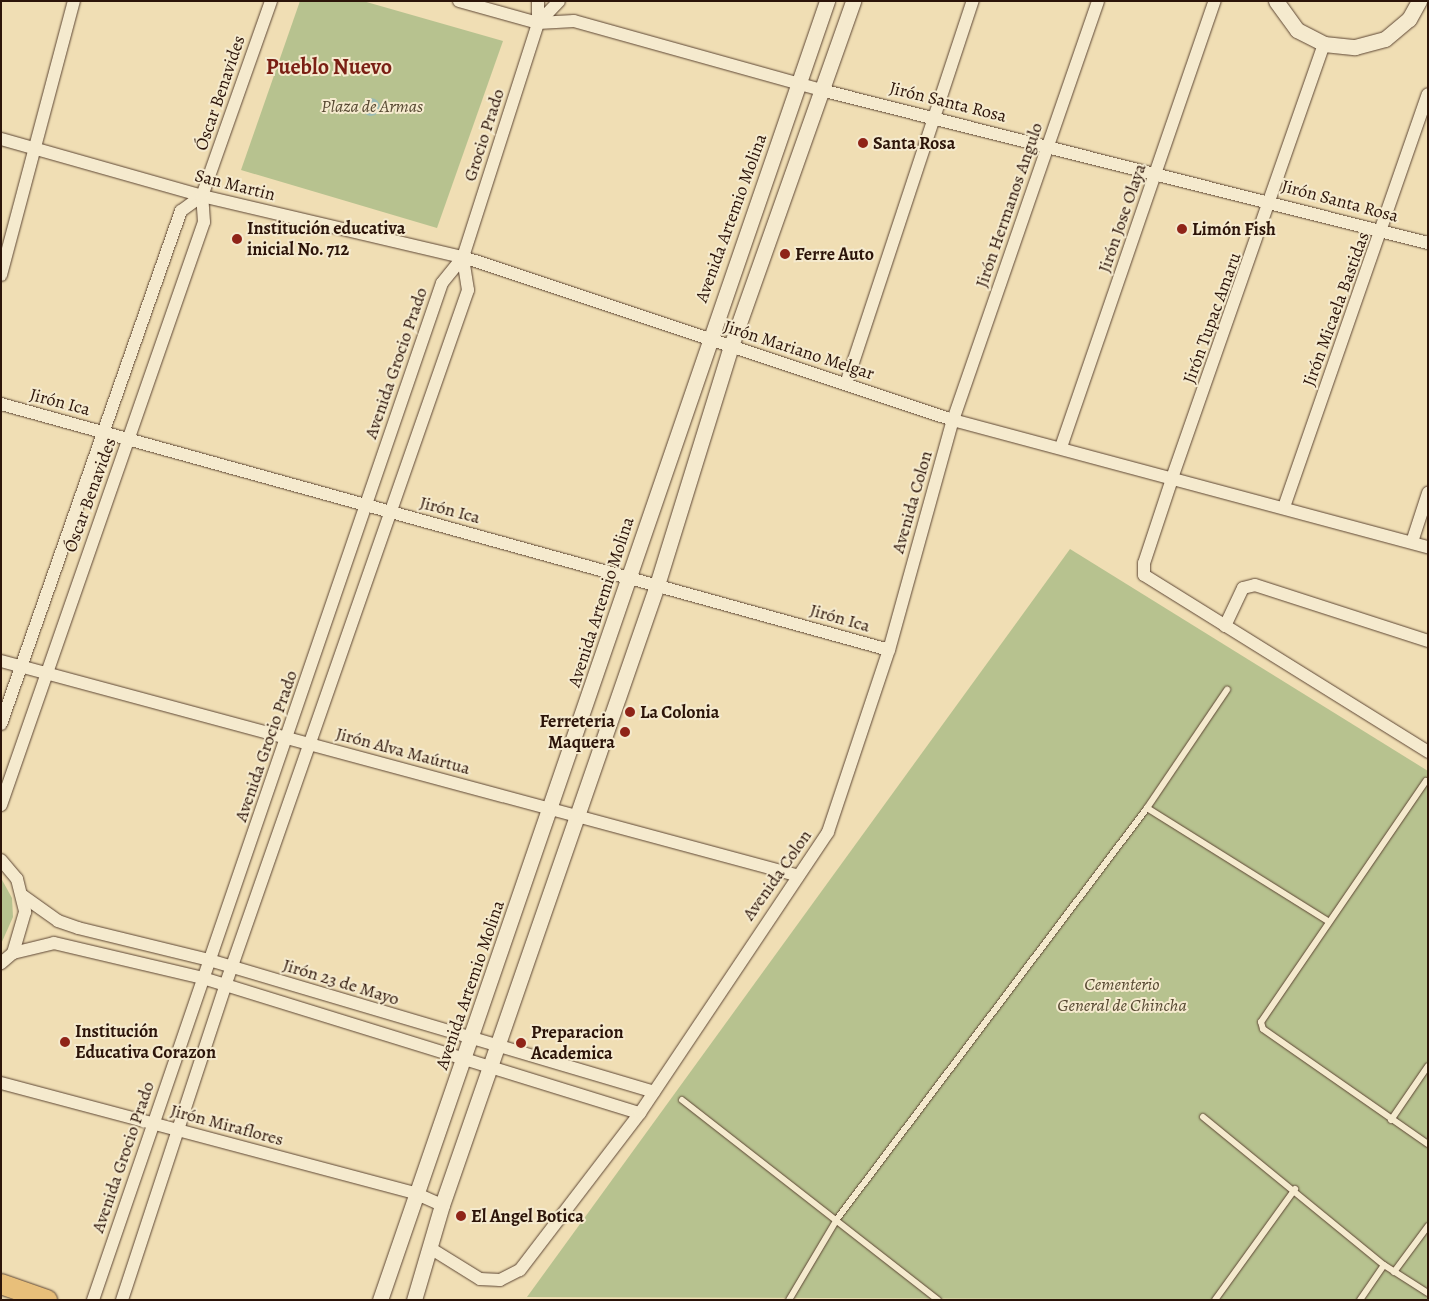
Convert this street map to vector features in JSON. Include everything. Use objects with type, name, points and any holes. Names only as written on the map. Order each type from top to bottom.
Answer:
[{"type":"highway","points":[[1,1284],[46,1300]]},
{"type":"street","points":[[1,275],[74,1]]},
{"type":"street","name":"Óscar Benavides","points":[[1,805],[45,673],[204,222],[202,196],[271,1]]},
{"type":"street","name":"Jirón Santa Rosa","points":[[459,1],[538,23],[574,21],[821,90],[934,115],[1157,171],[1428,243]]},
{"type":"street","points":[[538,1],[538,23]]},
{"type":"street","points":[[538,23],[559,1]]},
{"type":"street","name":"Avenida Artemio Molina","points":[[380,1300],[552,809],[708,338],[827,1]]},
{"type":"street","points":[[414,1300],[442,1206],[493,1065],[575,816],[657,585],[732,346],[853,1]]},
{"type":"street","points":[[846,384],[973,1]]},
{"type":"street","name":"Jirón Hermanos Angulo","points":[[953,420],[1098,1]]},
{"type":"street","name":"Jirón Jose Olaya","points":[[1061,446],[1215,1]]},
{"type":"street","points":[[1276,1],[1297,30],[1324,44],[1355,47],[1385,39],[1409,19],[1419,1]]},
{"type":"street","name":"Grocio Prado","points":[[462,257],[538,23]]},
{"type":"street","name":"Jirón Tupac Amaru","points":[[1225,626],[1144,575],[1144,563],[1173,476],[1272,201],[1324,44]]},
{"type":"street","name":"Jirón Micaela Bastidas","points":[[1284,507],[1383,231],[1428,94]]},
{"type":"street","name":"San Martin","points":[[1,139],[202,196],[462,257]]},
{"type":"street","name":"Óscar Benavides","points":[[1,724],[181,211],[202,196]]},
{"type":"street","points":[[122,1300],[231,968],[392,512],[468,290],[462,257]]},
{"type":"street","name":"Jirón Mariano Melgar","points":[[462,257],[953,420],[1173,476],[1428,548]]},
{"type":"street","name":"Avenida Grocio Prado","points":[[94,1300],[209,960],[288,738],[442,283],[462,257]]},
{"type":"street","name":"Jirón Ica","points":[[1,404],[889,650]]},
{"type":"street","name":"Avenida Colon","points":[[430,1248],[480,1279],[500,1280],[520,1270],[640,1113],[796,876],[828,832],[889,650],[953,420]]},
{"type":"street","points":[[1412,542],[1428,494]]},
{"type":"street","points":[[1428,641],[1254,585],[1243,588],[1225,626],[1428,752]]},
{"type":"street","name":"Jirón Alva Maúrtua","points":[[1,661],[796,876]]},
{"type":"street","points":[[1,860],[18,879],[23,896],[22,930],[13,953],[1,963]]},
{"type":"street","name":"Jirón 23 de Mayo","points":[[23,896],[65,924],[209,960],[498,1048],[654,1092]]},
{"type":"street","name":"Jirón 23 de Mayo","points":[[13,953],[54,943],[203,978],[493,1065],[640,1113]]},
{"type":"street","name":"Jirón Miraflores","points":[[1,1083],[418,1194],[442,1206]]},
{"type":"lane","points":[[789,1300],[837,1219],[1147,808],[1227,690]]},
{"type":"lane","points":[[1426,781],[1263,1014],[1263,1029],[1428,1144]]},
{"type":"lane","points":[[1147,808],[1328,921]]},
{"type":"lane","points":[[1391,1120],[1428,1066]]},
{"type":"lane","points":[[682,1100],[837,1219],[938,1300]]},
{"type":"lane","points":[[1204,1117],[1295,1189],[1384,1265],[1428,1293]]},
{"type":"lane","points":[[1215,1300],[1295,1189]]},
{"type":"lane","points":[[1394,1272],[1428,1226]]},
{"type":"lane","points":[[1360,1300],[1384,1265]]},
{"type":"green space","name":"Plaza de Armas","points":[[300,1],[363,1],[503,41],[437,228],[241,170]]},
{"type":"green space","name":"Cementerio General de Chincha","points":[[1070,549],[1428,771],[1428,1300],[527,1297]]},
{"type":"green space","points":[[1,878],[12,898],[13,917],[1,944]]},
{"type":"water","points":[[367,98],[375,98],[380,103],[378,114],[367,116],[362,111],[362,103]]},
{"type":"place","name":"Santa Rosa","points":[[863,143]]},
{"type":"place","name":"Limón Fish","points":[[1182,229]]},
{"type":"place","name":"Institución educativa inicial No. 712","points":[[237,239]]},
{"type":"place","name":"Ferre Auto","points":[[785,254]]},
{"type":"place","name":"La Colonia","points":[[630,712]]},
{"type":"place","name":"Ferreteria Maquera","points":[[625,732]]},
{"type":"place","name":"Institución Educativa Corazon","points":[[65,1042]]},
{"type":"place","name":"Preparacion Academica","points":[[521,1043]]},
{"type":"place","name":"El Angel Botica","points":[[461,1216]]},
{"type":"district","name":"Pueblo Nuevo","points":[[329,68]]}]
